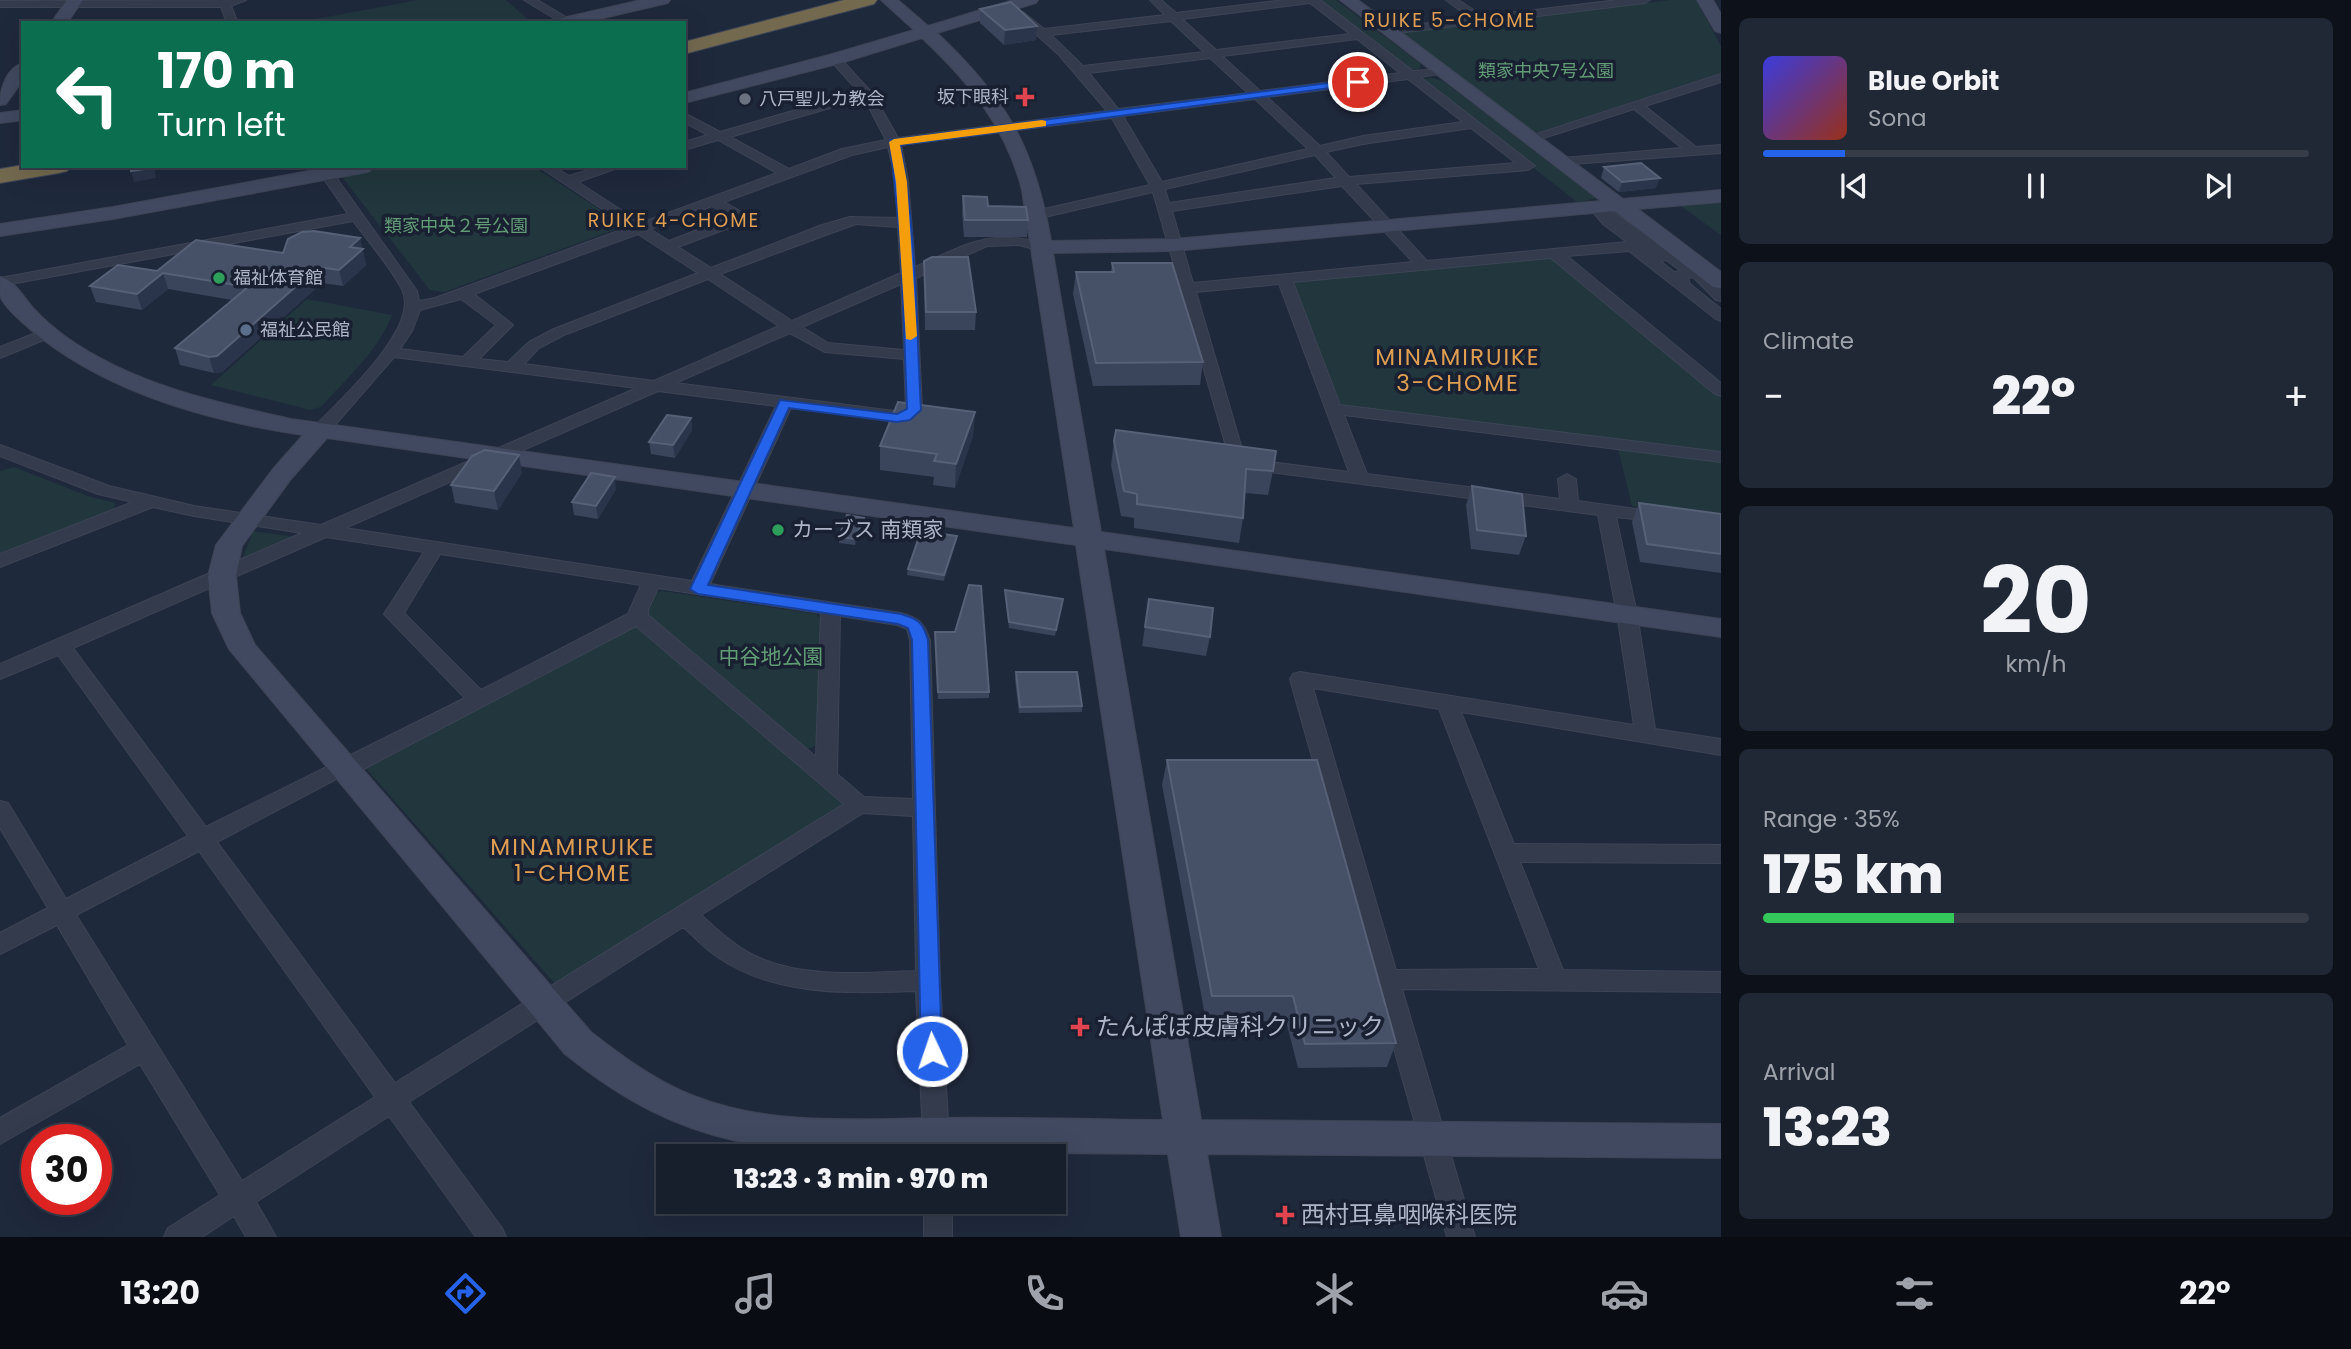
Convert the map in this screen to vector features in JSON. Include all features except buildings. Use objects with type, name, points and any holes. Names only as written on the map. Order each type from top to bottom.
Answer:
[{"type":"highway","points":[[686,37],[834,0]]},
{"type":"highway","points":[[686,47],[867,0]]},
{"type":"highway","points":[[0,165],[21,162]]},
{"type":"highway","points":[[0,176],[47,168]]},
{"type":"street","points":[[0,4],[75,2],[171,6],[225,4],[241,0]]},
{"type":"street","points":[[530,0],[564,21]]},
{"type":"street","points":[[570,21],[662,0]]},
{"type":"street","points":[[889,0],[964,68],[1007,128],[1023,163],[1042,247],[1201,1237]]},
{"type":"street","points":[[686,97],[927,33],[1030,0]]},
{"type":"street","points":[[1155,0],[1318,151],[1423,265]]},
{"type":"street","points":[[1043,33],[1312,0],[1528,166],[1346,181],[1164,208]]},
{"type":"street","points":[[1348,0],[1721,282]]},
{"type":"street","points":[[1451,0],[1481,20]]},
{"type":"street","points":[[1541,0],[1558,10]]},
{"type":"street","points":[[1389,31],[1645,0]]},
{"type":"street","points":[[1705,0],[1721,28]]},
{"type":"street","points":[[61,21],[75,2]]},
{"type":"street","points":[[225,4],[232,21]]},
{"type":"street","points":[[1010,7],[1043,33],[1082,70],[1118,114],[1158,188],[1238,463],[1681,520]]},
{"type":"street","points":[[1082,70],[1358,36]]},
{"type":"street","points":[[389,352],[905,417],[914,410],[909,275],[901,182],[894,142],[866,94],[847,68],[835,59]]},
{"type":"street","points":[[0,100],[21,71]]},
{"type":"street","points":[[413,307],[439,302],[847,152],[894,142],[1441,71]]},
{"type":"street","points":[[1530,138],[1721,78]]},
{"type":"street","points":[[686,145],[866,94]]},
{"type":"street","points":[[1636,105],[1693,151]]},
{"type":"street","points":[[0,118],[21,115]]},
{"type":"street","points":[[686,118],[787,173]]},
{"type":"street","points":[[1036,215],[1387,136],[1473,124]]},
{"type":"street","points":[[1563,162],[1721,149]]},
{"type":"street","points":[[0,230],[346,168]]},
{"type":"street","points":[[547,168],[825,347],[912,355]]},
{"type":"street","points":[[568,181],[610,168]]},
{"type":"street","points":[[324,170],[410,291],[413,307],[410,321],[389,352],[245,520],[229,545],[222,576],[226,613],[243,649],[542,1003],[578,1043],[620,1076],[655,1097],[724,1123],[772,1132],[914,1144]]},
{"type":"street","points":[[0,672],[985,242],[1018,242],[1042,247],[1174,245],[1721,196]]},
{"type":"street","points":[[666,247],[742,218],[713,201]]},
{"type":"street","points":[[1721,297],[1705,279],[1666,250],[1653,246],[1608,212],[1601,213],[1642,248],[1657,257],[1669,255],[1693,273],[1675,276],[1690,283],[1703,296],[1721,307]]},
{"type":"street","points":[[358,216],[0,282],[18,308],[46,334],[116,375],[178,398],[235,414],[321,430],[1721,628]]},
{"type":"street","points":[[512,368],[534,345],[559,332],[827,228],[855,220],[905,223]]},
{"type":"street","points":[[1188,288],[1632,246],[1721,316]]},
{"type":"street","points":[[1555,254],[1718,385]]},
{"type":"street","points":[[1284,278],[1360,478]]},
{"type":"street","points":[[463,293],[505,325],[466,362]]},
{"type":"street","points":[[0,353],[46,334]]},
{"type":"street","points":[[698,589],[785,403]]},
{"type":"street","points":[[1336,409],[1721,457]]},
{"type":"street","points":[[6,459],[104,490],[245,520],[901,619],[915,625],[920,640],[928,981],[937,1144]]},
{"type":"street","points":[[1567,479],[1570,506]]},
{"type":"street","points":[[0,561],[151,501]]},
{"type":"street","points":[[1606,511],[1627,614],[1645,733]]},
{"type":"street","points":[[435,550],[394,614],[478,700]]},
{"type":"street","points":[[652,582],[638,609],[638,617],[859,805]]},
{"type":"street","points":[[826,776],[831,609]]},
{"type":"street","points":[[0,944],[638,617]]},
{"type":"street","points":[[61,645],[492,1237]]},
{"type":"street","points":[[1461,1237],[1300,679],[1721,747]]},
{"type":"street","points":[[1447,703],[1555,979]]},
{"type":"street","points":[[178,1237],[542,1003],[859,805],[924,808]]},
{"type":"street","points":[[0,809],[144,1049],[262,1237]]},
{"type":"street","points":[[1507,853],[1721,854]]},
{"type":"street","points":[[686,915],[724,949],[764,969],[800,978],[846,982],[928,981]]},
{"type":"street","points":[[1387,980],[1721,982]]},
{"type":"street","points":[[0,1132],[144,1049]]},
{"type":"street","points":[[1008,1144],[1185,1139],[1721,1141]]},
{"type":"street","points":[[938,1214],[938,1237]]},
{"type":"green space","points":[[418,0],[506,0],[530,21],[310,21]]},
{"type":"green space","points":[[1318,0],[1336,0],[1421,64],[1419,69],[1408,70]]},
{"type":"green space","name":"類家中央7号公園","points":[[1670,0],[1696,0],[1721,46],[1721,73],[1539,132],[1533,131],[1402,33]]},
{"type":"green space","points":[[1421,79],[1443,81],[1596,198],[1578,203]]},
{"type":"green space","name":"類家中央２号公園","points":[[371,168],[536,168],[625,226],[444,292],[430,290],[342,177],[346,173]]},
{"type":"green space","points":[[1721,202],[1721,235],[1681,206]]},
{"type":"green space","points":[[1549,257],[1721,398],[1721,453],[1347,407],[1340,403],[1292,282]]},
{"type":"green space","points":[[307,299],[392,315],[370,352],[321,407],[310,410],[211,385]]},
{"type":"green space","points":[[1618,449],[1721,461],[1721,518],[1632,506]]},
{"type":"green space","points":[[14,467],[88,496],[115,503],[114,510],[0,556],[0,471]]},
{"type":"green space","points":[[253,531],[296,537],[242,560]]},
{"type":"green space","name":"中谷地公園","points":[[663,591],[816,614],[822,620],[816,746],[804,750],[648,615],[645,610],[654,593]]},
{"type":"green space","points":[[638,624],[847,804],[557,986],[363,765]]},
{"type":"slow traffic","points":[[911,336],[901,182],[894,142],[1042,124]]},
{"type":"place","name":"坂下眼科","points":[[1025,97]]},
{"type":"place","name":"八戸聖ルカ教会","points":[[745,99]]},
{"type":"place","name":"福祉体育館","points":[[219,278]]},
{"type":"place","name":"福祉公民館","points":[[246,330]]},
{"type":"place","name":"カーブス 南類家","points":[[778,530]]},
{"type":"place","name":"たんぽぽ皮膚科クリニック","points":[[1080,1027]]},
{"type":"place","name":"西村耳鼻咽喉科医院","points":[[1285,1215]]},
{"type":"district","name":"RUIKE 5-CHOME","points":[[1450,20]]},
{"type":"district","name":"RUIKE 4-CHOME","points":[[674,220]]},
{"type":"district","name":"MINAMIRUIKE 3-CHOME","points":[[1458,370]]},
{"type":"district","name":"MINAMIRUIKE 1-CHOME","points":[[573,860]]},
{"type":"route","points":[[932,1051],[927,956],[920,640],[915,625],[901,619],[698,589],[785,403],[897,418],[905,417],[914,410],[909,275],[901,182],[894,142],[1358,82]]}]
